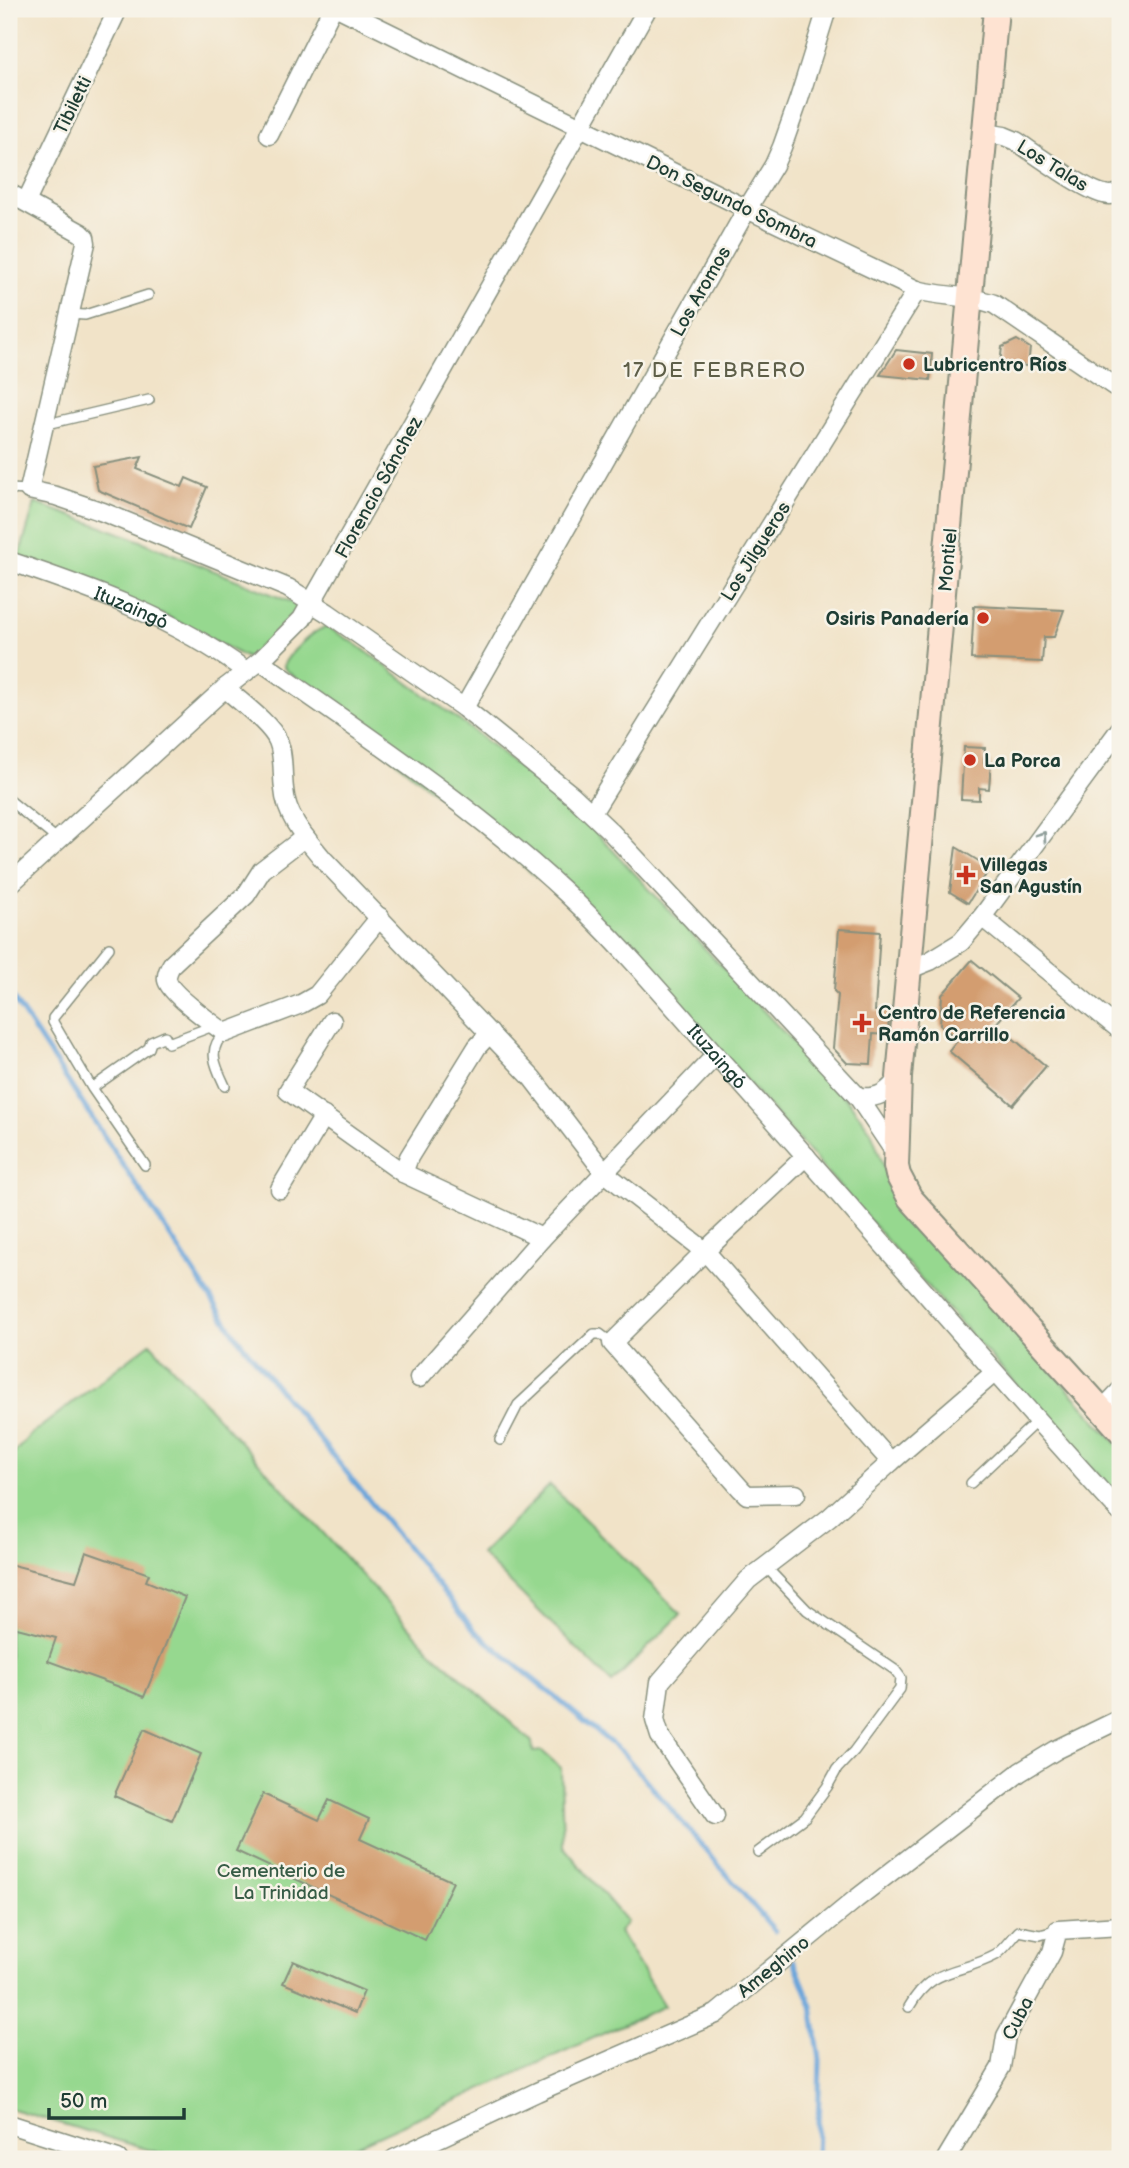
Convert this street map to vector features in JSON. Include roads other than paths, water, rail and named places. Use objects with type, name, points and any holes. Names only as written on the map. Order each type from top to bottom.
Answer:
[{"type":"street","name":"Tibiletti","points":[[26,202],[118,9]]},
{"type":"street","points":[[269,135],[332,9]]},
{"type":"street","name":"Don Segundo Sombra","points":[[341,9],[917,290],[994,304],[1120,390]]},
{"type":"street","name":"Florencio Sánchez","points":[[9,885],[302,619],[647,9]]},
{"type":"street","name":"Los Aromos","points":[[464,708],[774,165],[799,99],[827,9]]},
{"type":"street","name":"Montiel","points":[[896,1154],[900,1077],[996,9]]},
{"type":"street","name":"Los Talas","points":[[986,133],[1016,141],[1101,194],[1115,195],[1120,192]]},
{"type":"street","points":[[9,193],[85,237],[86,243],[29,490],[103,512],[266,579],[312,604],[464,708],[592,813],[858,1097],[896,1154],[898,1175],[910,1198],[1120,1430]]},
{"type":"street","name":"Los Jilgueros","points":[[592,813],[917,290]]},
{"type":"street","name":"Ituzaingó","points":[[9,561],[119,600],[223,654],[253,666],[442,789],[530,860],[602,929],[1120,1512]]},
{"type":"street","points":[[225,688],[277,738],[281,749],[285,801],[305,837],[490,1032],[531,1078],[605,1173],[705,1251],[891,1462]]},
{"type":"street","points":[[910,969],[930,961],[961,942],[1120,729]]},
{"type":"street","points":[[305,837],[262,870],[246,895],[172,964],[168,970],[167,983],[172,989],[220,1029],[311,999],[380,918]]},
{"type":"street","points":[[982,917],[1120,1030]]},
{"type":"street","points":[[332,1021],[288,1091],[403,1173],[542,1238]]},
{"type":"street","points":[[403,1173],[409,1157],[477,1047],[490,1032]]},
{"type":"street","points":[[419,1378],[542,1238],[716,1055]]},
{"type":"street","points":[[858,1097],[872,1099],[880,1096],[890,1090],[900,1077]]},
{"type":"street","points":[[280,1189],[324,1115]]},
{"type":"street","points":[[796,1494],[747,1495],[612,1343],[806,1156]]},
{"type":"street","points":[[715,1816],[660,1737],[654,1720],[660,1682],[748,1580],[829,1518],[994,1373]]},
{"type":"street","points":[[1102,1410],[1120,1391]]},
{"type":"street","name":"Ameghino","points":[[394,2159],[537,2092],[716,2014],[856,1899],[1020,1772],[1056,1750],[1120,1719]]},
{"type":"street","points":[[1058,1930],[1120,1926]]},
{"type":"street","name":"Cuba","points":[[946,2159],[1001,2067],[1006,2036],[1052,1952],[1058,1930]]},
{"type":"street","points":[[9,2124],[118,2159]]},
{"type":"lane","points":[[69,314],[85,315],[148,295]]},
{"type":"lane","points":[[43,425],[149,400]]},
{"type":"lane","points":[[9,489],[29,490]]},
{"type":"lane","points":[[9,800],[58,840]]},
{"type":"lane","points":[[109,948],[53,1018],[54,1026],[92,1088],[145,1165]]},
{"type":"lane","points":[[220,1029],[214,1063],[225,1086]]},
{"type":"lane","points":[[92,1088],[149,1048],[150,1042],[165,1037],[168,1044],[220,1029]]},
{"type":"lane","points":[[500,1440],[518,1405],[594,1334],[600,1334],[612,1343]]},
{"type":"lane","points":[[971,1483],[1037,1421]]},
{"type":"lane","points":[[758,1852],[805,1817],[838,1769],[855,1751],[900,1689],[901,1678],[895,1670],[807,1610],[765,1566]]},
{"type":"lane","points":[[909,2007],[919,1990],[940,1975],[998,1954],[1018,1931],[1040,1935],[1058,1930]]},
{"type":"waterway","points":[[9,992],[236,1336],[475,1631],[623,1753],[775,1931]]},
{"type":"waterway","points":[[794,1961],[812,2006],[820,2060],[817,2159]]},
{"type":"place","name":"Lubricentro Ríos","points":[[909,364]]},
{"type":"place","name":"Osiris Panadería","points":[[983,618]]},
{"type":"place","name":"La Porca","points":[[970,760]]},
{"type":"place","name":"Villegas San Agustín","points":[[966,875]]},
{"type":"place","name":"Centro de Referencia Ramón Carrillo","points":[[862,1023]]},
{"type":"district","name":"17 DE FEBRERO","points":[[715,370]]},
{"type":"park label","name":"Cementerio de La Trinidad","points":[[281,1881]]}]
